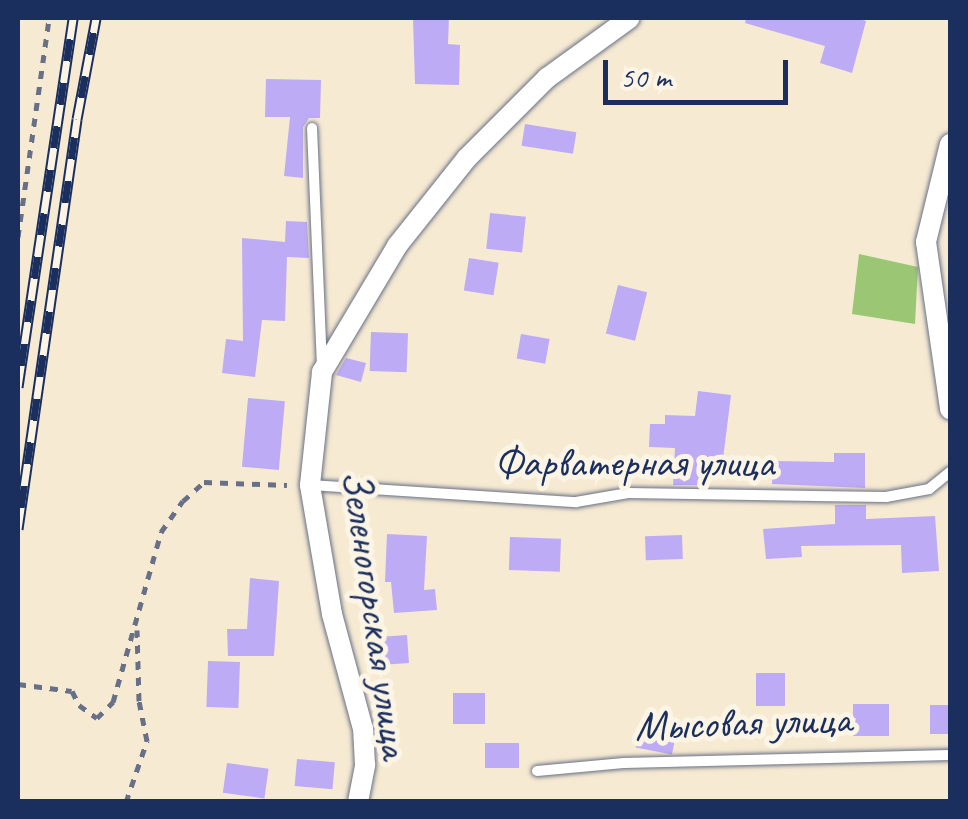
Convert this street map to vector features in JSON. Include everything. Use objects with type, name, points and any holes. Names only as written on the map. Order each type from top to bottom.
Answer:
[{"type":"street","name":"Зеленогорская улица","points":[[358,802],[365,764],[363,729],[332,614],[310,486],[322,372],[398,246],[468,158],[546,78],[630,18]]},
{"type":"street","points":[[950,144],[926,242],[950,409]]},
{"type":"lane","points":[[312,128],[322,372]]},
{"type":"lane","name":"Фарватерная улица","points":[[310,486],[576,502],[628,494],[886,497],[929,489],[950,472]]},
{"type":"lane","name":"Мысовая улица","points":[[538,771],[624,763],[950,755]]},
{"type":"path","points":[[18,237],[48,18]]},
{"type":"path","points":[[18,684],[72,690],[79,705],[96,718],[114,702],[161,532],[204,482],[310,486]]},
{"type":"path","points":[[126,802],[147,742],[139,701],[137,617]]},
{"type":"green space","points":[[859,254],[918,267],[915,324],[852,314]]},
{"type":"building","points":[[413,18],[449,18],[448,44],[460,45],[459,85],[415,84]]},
{"type":"building","points":[[746,18],[866,21],[852,73],[820,63],[825,46],[745,23]]},
{"type":"building","points":[[266,79],[321,80],[320,118],[309,118],[303,127],[303,178],[284,176],[290,117],[265,117]]},
{"type":"building","points":[[525,124],[576,132],[573,154],[522,146]]},
{"type":"building","points":[[490,213],[526,217],[522,253],[486,249]]},
{"type":"building","points":[[286,221],[307,222],[309,258],[287,257],[285,321],[262,320],[255,377],[222,373],[226,339],[243,341],[242,238],[285,242]]},
{"type":"building","points":[[469,258],[499,263],[493,295],[464,291]]},
{"type":"building","points":[[618,285],[647,292],[635,341],[606,334]]},
{"type":"building","points":[[371,332],[408,333],[407,372],[370,371]]},
{"type":"building","points":[[521,334],[550,339],[545,364],[517,359]]},
{"type":"building","points":[[346,358],[366,363],[361,382],[336,375]]},
{"type":"building","points":[[698,391],[731,395],[721,475],[706,474],[706,485],[673,485],[675,448],[649,447],[650,424],[665,424],[665,415],[695,416]]},
{"type":"building","points":[[248,398],[285,401],[279,470],[242,467]]},
{"type":"building","points":[[834,453],[865,453],[865,488],[772,484],[773,461],[834,462]]},
{"type":"building","points":[[835,505],[866,505],[866,519],[935,516],[939,571],[902,573],[901,545],[801,546],[802,557],[766,559],[763,529],[835,524]]},
{"type":"building","points":[[387,534],[427,536],[424,590],[435,589],[437,610],[394,613],[391,582],[385,582]]},
{"type":"building","points":[[682,535],[683,559],[646,560],[645,536]]},
{"type":"building","points":[[510,537],[561,539],[560,572],[509,570]]},
{"type":"building","points":[[250,578],[279,581],[274,656],[228,656],[227,629],[247,629]]},
{"type":"building","points":[[407,635],[409,663],[377,665],[375,637]]},
{"type":"building","points":[[208,661],[240,662],[238,708],[206,707]]},
{"type":"building","points":[[756,673],[785,673],[785,706],[756,706]]},
{"type":"building","points":[[453,693],[485,693],[485,724],[453,724]]},
{"type":"building","points":[[853,704],[889,704],[889,736],[853,736]]},
{"type":"building","points":[[930,705],[950,705],[950,734],[930,734]]},
{"type":"building","points":[[641,720],[677,727],[672,755],[636,747]]},
{"type":"building","points":[[485,743],[519,743],[519,768],[485,768]]},
{"type":"building","points":[[297,759],[335,762],[333,789],[295,786]]},
{"type":"building","points":[[227,763],[269,769],[264,799],[223,793]]},
{"type":"railway","points":[[18,387],[73,18]]},
{"type":"railway","points":[[18,529],[77,119],[96,18]]}]
